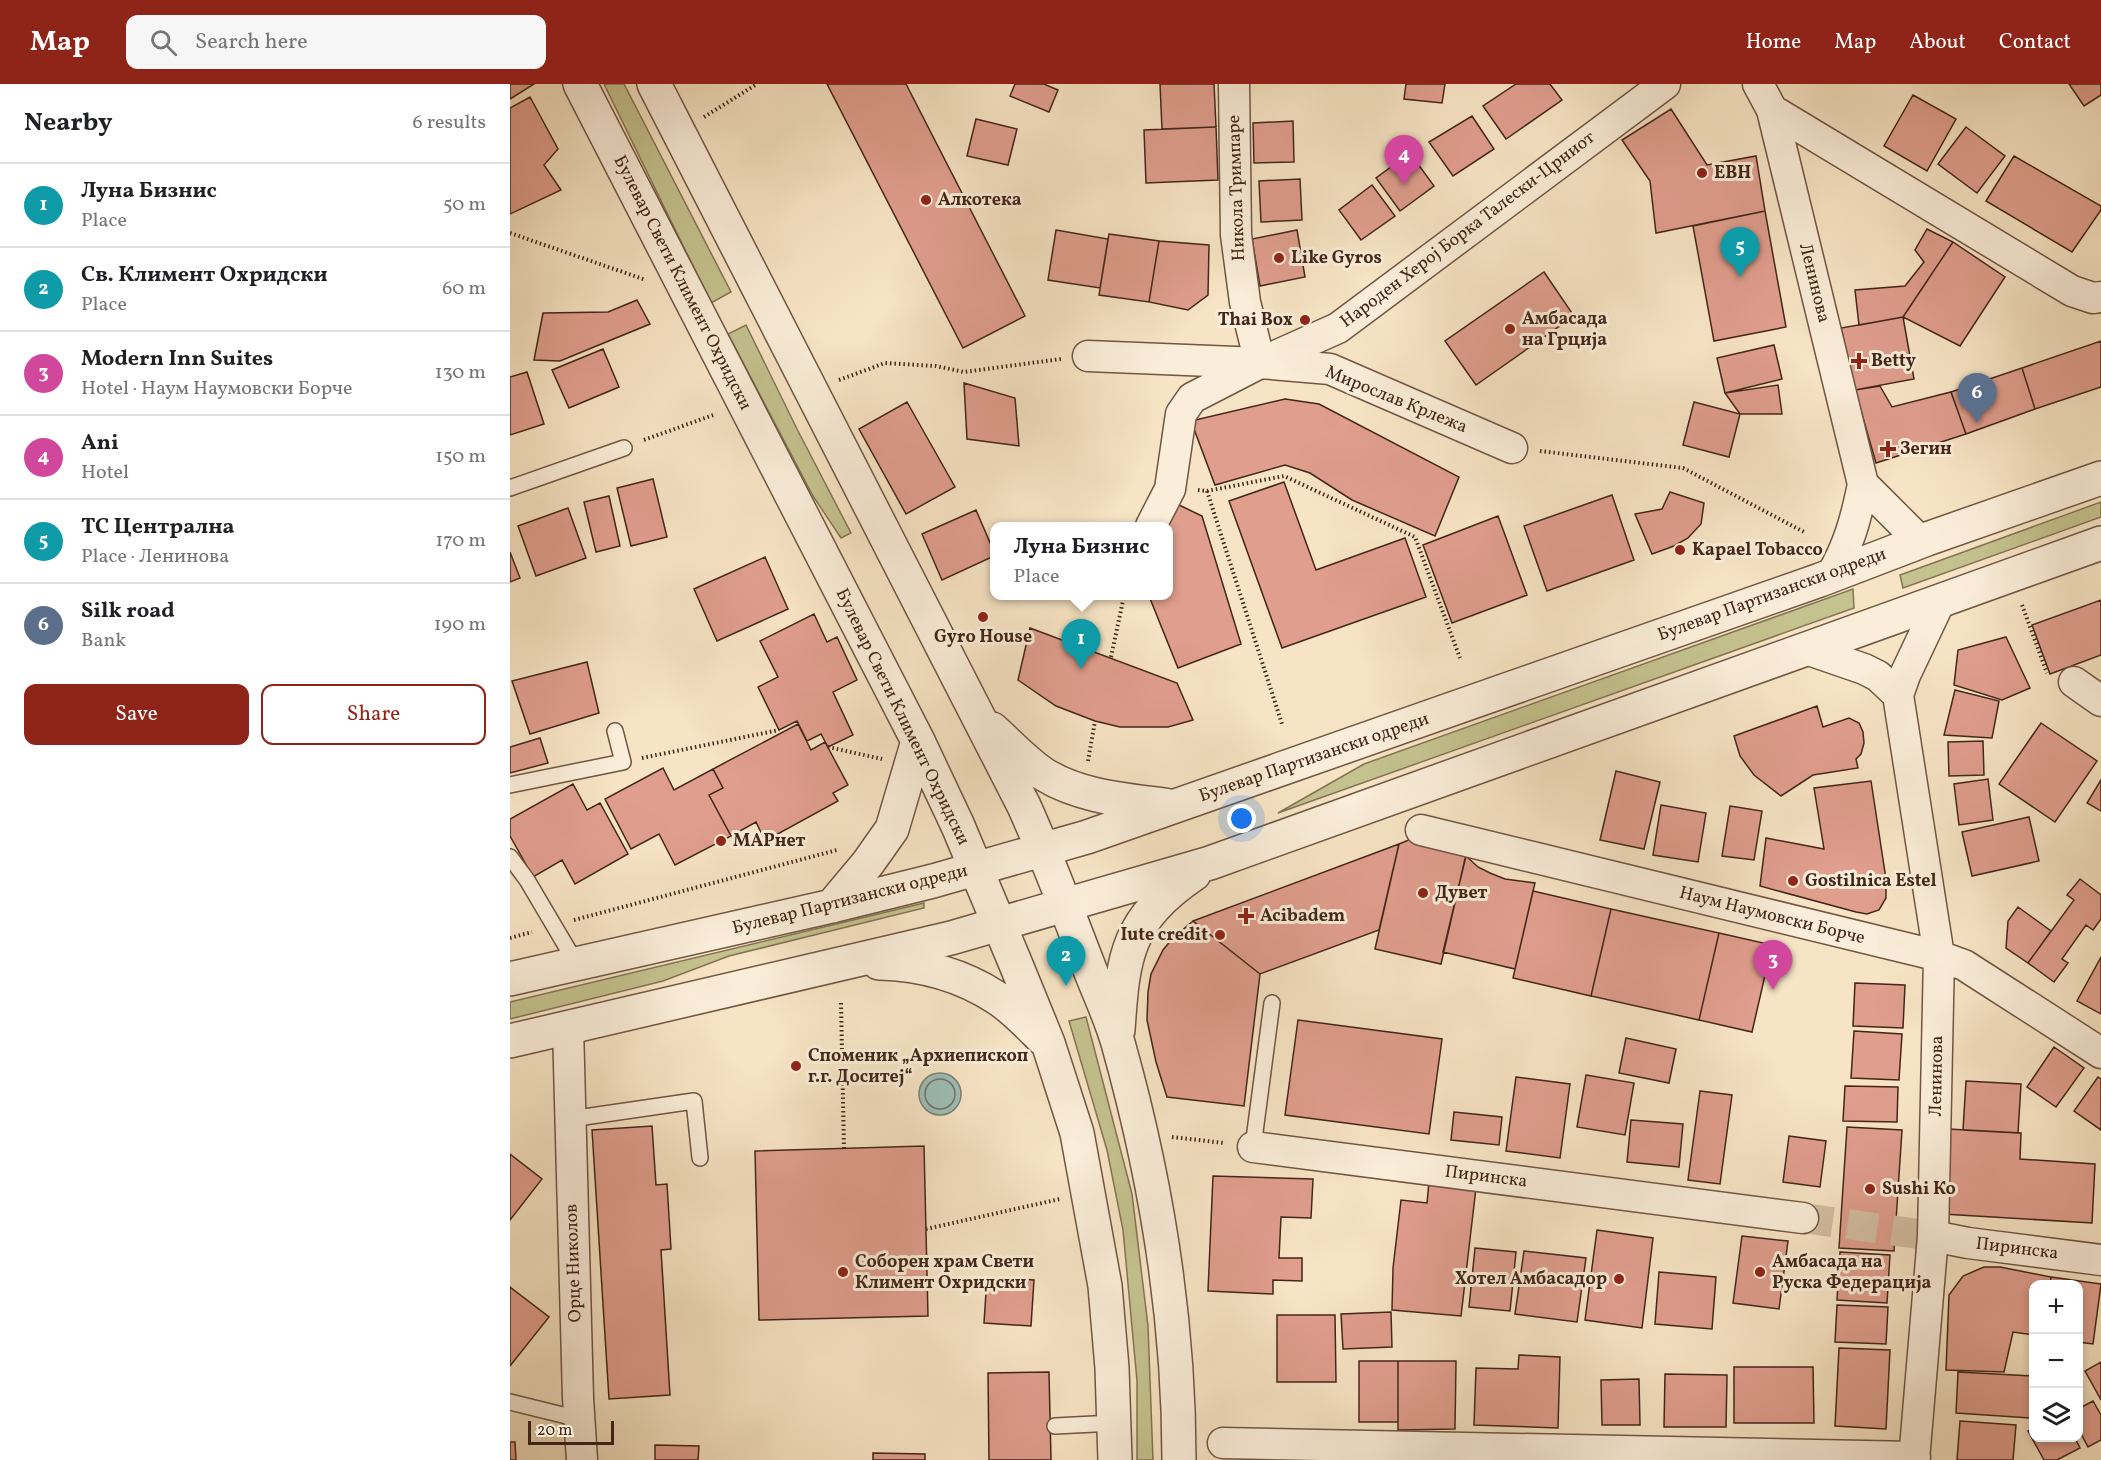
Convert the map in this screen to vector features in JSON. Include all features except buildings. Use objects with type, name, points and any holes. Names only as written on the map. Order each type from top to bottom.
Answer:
[{"type":"street","name":"Булевар Свети Климент Охридски","points":[[580,84],[918,741],[976,869],[1047,1043],[1077,1133],[1105,1286],[1112,1368],[1115,1460]]},
{"type":"street","points":[[654,84],[979,717],[1044,850],[1118,1040],[1142,1140],[1164,1260],[1174,1340],[1179,1460]]},
{"type":"street","name":"Никола Тримпаре","points":[[1234,84],[1236,235],[1245,302],[1260,363]]},
{"type":"street","name":"Ленинова","points":[[1758,84],[1772,110],[1863,484],[1856,520],[1844,554],[1831,576]]},
{"type":"street","name":"Народен Херој Борка Талески-Црниот","points":[[1154,522],[1170,489],[1181,414],[1192,398],[1338,327],[1655,86]]},
{"type":"street","points":[[1772,110],[2072,291],[2093,298],[2101,297]]},
{"type":"street","name":"Мирослав Крлежа","points":[[1088,356],[1260,363],[1330,369],[1512,448]]},
{"type":"street","name":"Булевар Партизански одреди","points":[[510,979],[832,906],[1044,850],[1175,807],[1831,576],[2101,478]]},
{"type":"street","points":[[1863,484],[1920,542]]},
{"type":"street","points":[[510,1041],[951,938],[1210,863],[2101,543]]},
{"type":"street","name":"Ленинова","points":[[1914,1458],[1933,1236],[1939,956],[1898,695],[1940,601]]},
{"type":"street","points":[[1806,649],[1878,676],[1898,695]]},
{"type":"street","points":[[2074,682],[2101,701]]},
{"type":"street","points":[[979,717],[1044,774],[1078,790],[1106,797],[1175,807]]},
{"type":"street","points":[[832,906],[868,863],[892,829],[918,741]]},
{"type":"street","name":"Наум Наумовски Борче","points":[[1421,830],[1939,956],[1964,965],[2101,1053]]},
{"type":"street","points":[[1118,1040],[1121,980],[1128,949],[1136,932],[1160,901],[1182,882],[1210,863]]},
{"type":"street","points":[[853,962],[905,963],[964,980],[998,998],[1047,1043]]},
{"type":"street","name":"Орце Николов","points":[[568,1027],[582,1460]]},
{"type":"street","name":"Пиринска","points":[[1253,1147],[1803,1218]]},
{"type":"street","name":"Пиринска","points":[[1933,1236],[1968,1243],[2101,1260]]},
{"type":"street","points":[[1223,1443],[1914,1458]]},
{"type":"lane","points":[[510,488],[624,448]]},
{"type":"lane","points":[[510,785],[623,762],[615,731]]},
{"type":"lane","points":[[510,858],[527,880],[576,963]]},
{"type":"lane","points":[[1253,1147],[1272,1003]]},
{"type":"lane","points":[[570,1119],[694,1101],[700,1158]]},
{"type":"lane","points":[[510,1402],[579,1419]]},
{"type":"lane","points":[[1055,1426],[1114,1423]]},
{"type":"path","points":[[699,120],[757,84]]},
{"type":"path","points":[[510,233],[648,281]]},
{"type":"path","points":[[835,381],[885,363],[936,366],[964,372],[1088,356]]},
{"type":"path","points":[[624,448],[726,410]]},
{"type":"path","points":[[1512,448],[1683,468],[1804,532]]},
{"type":"path","points":[[1170,489],[1207,491],[1284,476],[1415,537],[1460,658]]},
{"type":"path","points":[[1207,491],[1282,724]]},
{"type":"path","points":[[1111,657],[1123,600]]},
{"type":"path","points":[[2022,605],[2053,690],[2074,682]]},
{"type":"path","points":[[1086,768],[1095,721]]},
{"type":"path","points":[[623,762],[779,730]]},
{"type":"path","points":[[828,747],[889,761]]},
{"type":"path","points":[[510,938],[841,848]]},
{"type":"path","points":[[841,1003],[844,1149]]},
{"type":"path","points":[[1168,1136],[1253,1147]]},
{"type":"path","points":[[926,1229],[1063,1198]]},
{"type":"shaded area","points":[[604,84],[624,84],[731,292],[711,303]]},
{"type":"shaded area","points":[[746,325],[851,533],[841,538],[813,496],[728,334]]},
{"type":"shaded area","points":[[2101,502],[2101,517],[1903,588],[1900,575]]},
{"type":"shaded area","points":[[1853,589],[1854,608],[1278,813],[1364,764]]},
{"type":"shaded area","points":[[924,903],[924,908],[729,956],[663,981],[510,1019],[510,1002]]},
{"type":"shaded area","points":[[1086,1017],[1132,1194],[1148,1326],[1153,1460],[1137,1460],[1137,1381],[1123,1230],[1107,1150],[1069,1021]]},
{"type":"water","points":[[940,1073],[948,1074],[955,1079],[960,1086],[960,1102],[955,1109],[948,1114],[940,1115],[932,1114],[925,1109],[920,1102],[919,1094],[920,1086],[925,1079],[932,1074]]},
{"type":"tunnel","points":[[1803,1218],[1933,1236]]},
{"type":"place","name":"ЕВН","points":[[1702,173]]},
{"type":"place","name":"Ani","points":[[1404,185]]},
{"type":"place","name":"Алкотека","points":[[926,200]]},
{"type":"place","name":"Like Gyros","points":[[1279,258]]},
{"type":"place","name":"ТС Централна","points":[[1740,277]]},
{"type":"place","name":"Thai Box","points":[[1305,320]]},
{"type":"place","name":"Амбасада на Грција","points":[[1510,329]]},
{"type":"place","name":"Betty","points":[[1859,361]]},
{"type":"place","name":"Silk road","points":[[1977,423]]},
{"type":"place","name":"Зегин","points":[[1888,449]]},
{"type":"place","name":"Kapael Tobacco","points":[[1680,550]]},
{"type":"place","name":"Gyro House","points":[[983,617]]},
{"type":"place","name":"Луна Бизнис","points":[[1081,669]]},
{"type":"place","name":"МАРнет","points":[[721,841]]},
{"type":"place","name":"Gostilnica Estel","points":[[1793,881]]},
{"type":"place","name":"Дувет","points":[[1423,893]]},
{"type":"place","name":"Acibadem","points":[[1246,916]]},
{"type":"place","name":"Iute credit","points":[[1220,935]]},
{"type":"place","name":"Св. Климент Охридски","points":[[1066,986]]},
{"type":"place","name":"Modern Inn Suites","points":[[1773,990]]},
{"type":"place","name":"Споменик „Архиепископ г.г. Доситеј“","points":[[796,1066]]},
{"type":"place","name":"Sushi Ко","points":[[1870,1189]]},
{"type":"place","name":"Соборен храм Свети Климент Охридски","points":[[843,1272]]},
{"type":"place","name":"Aмбасада на Руска Федерациjа","points":[[1760,1272]]},
{"type":"place","name":"Хотел Амбасадор","points":[[1619,1279]]}]
